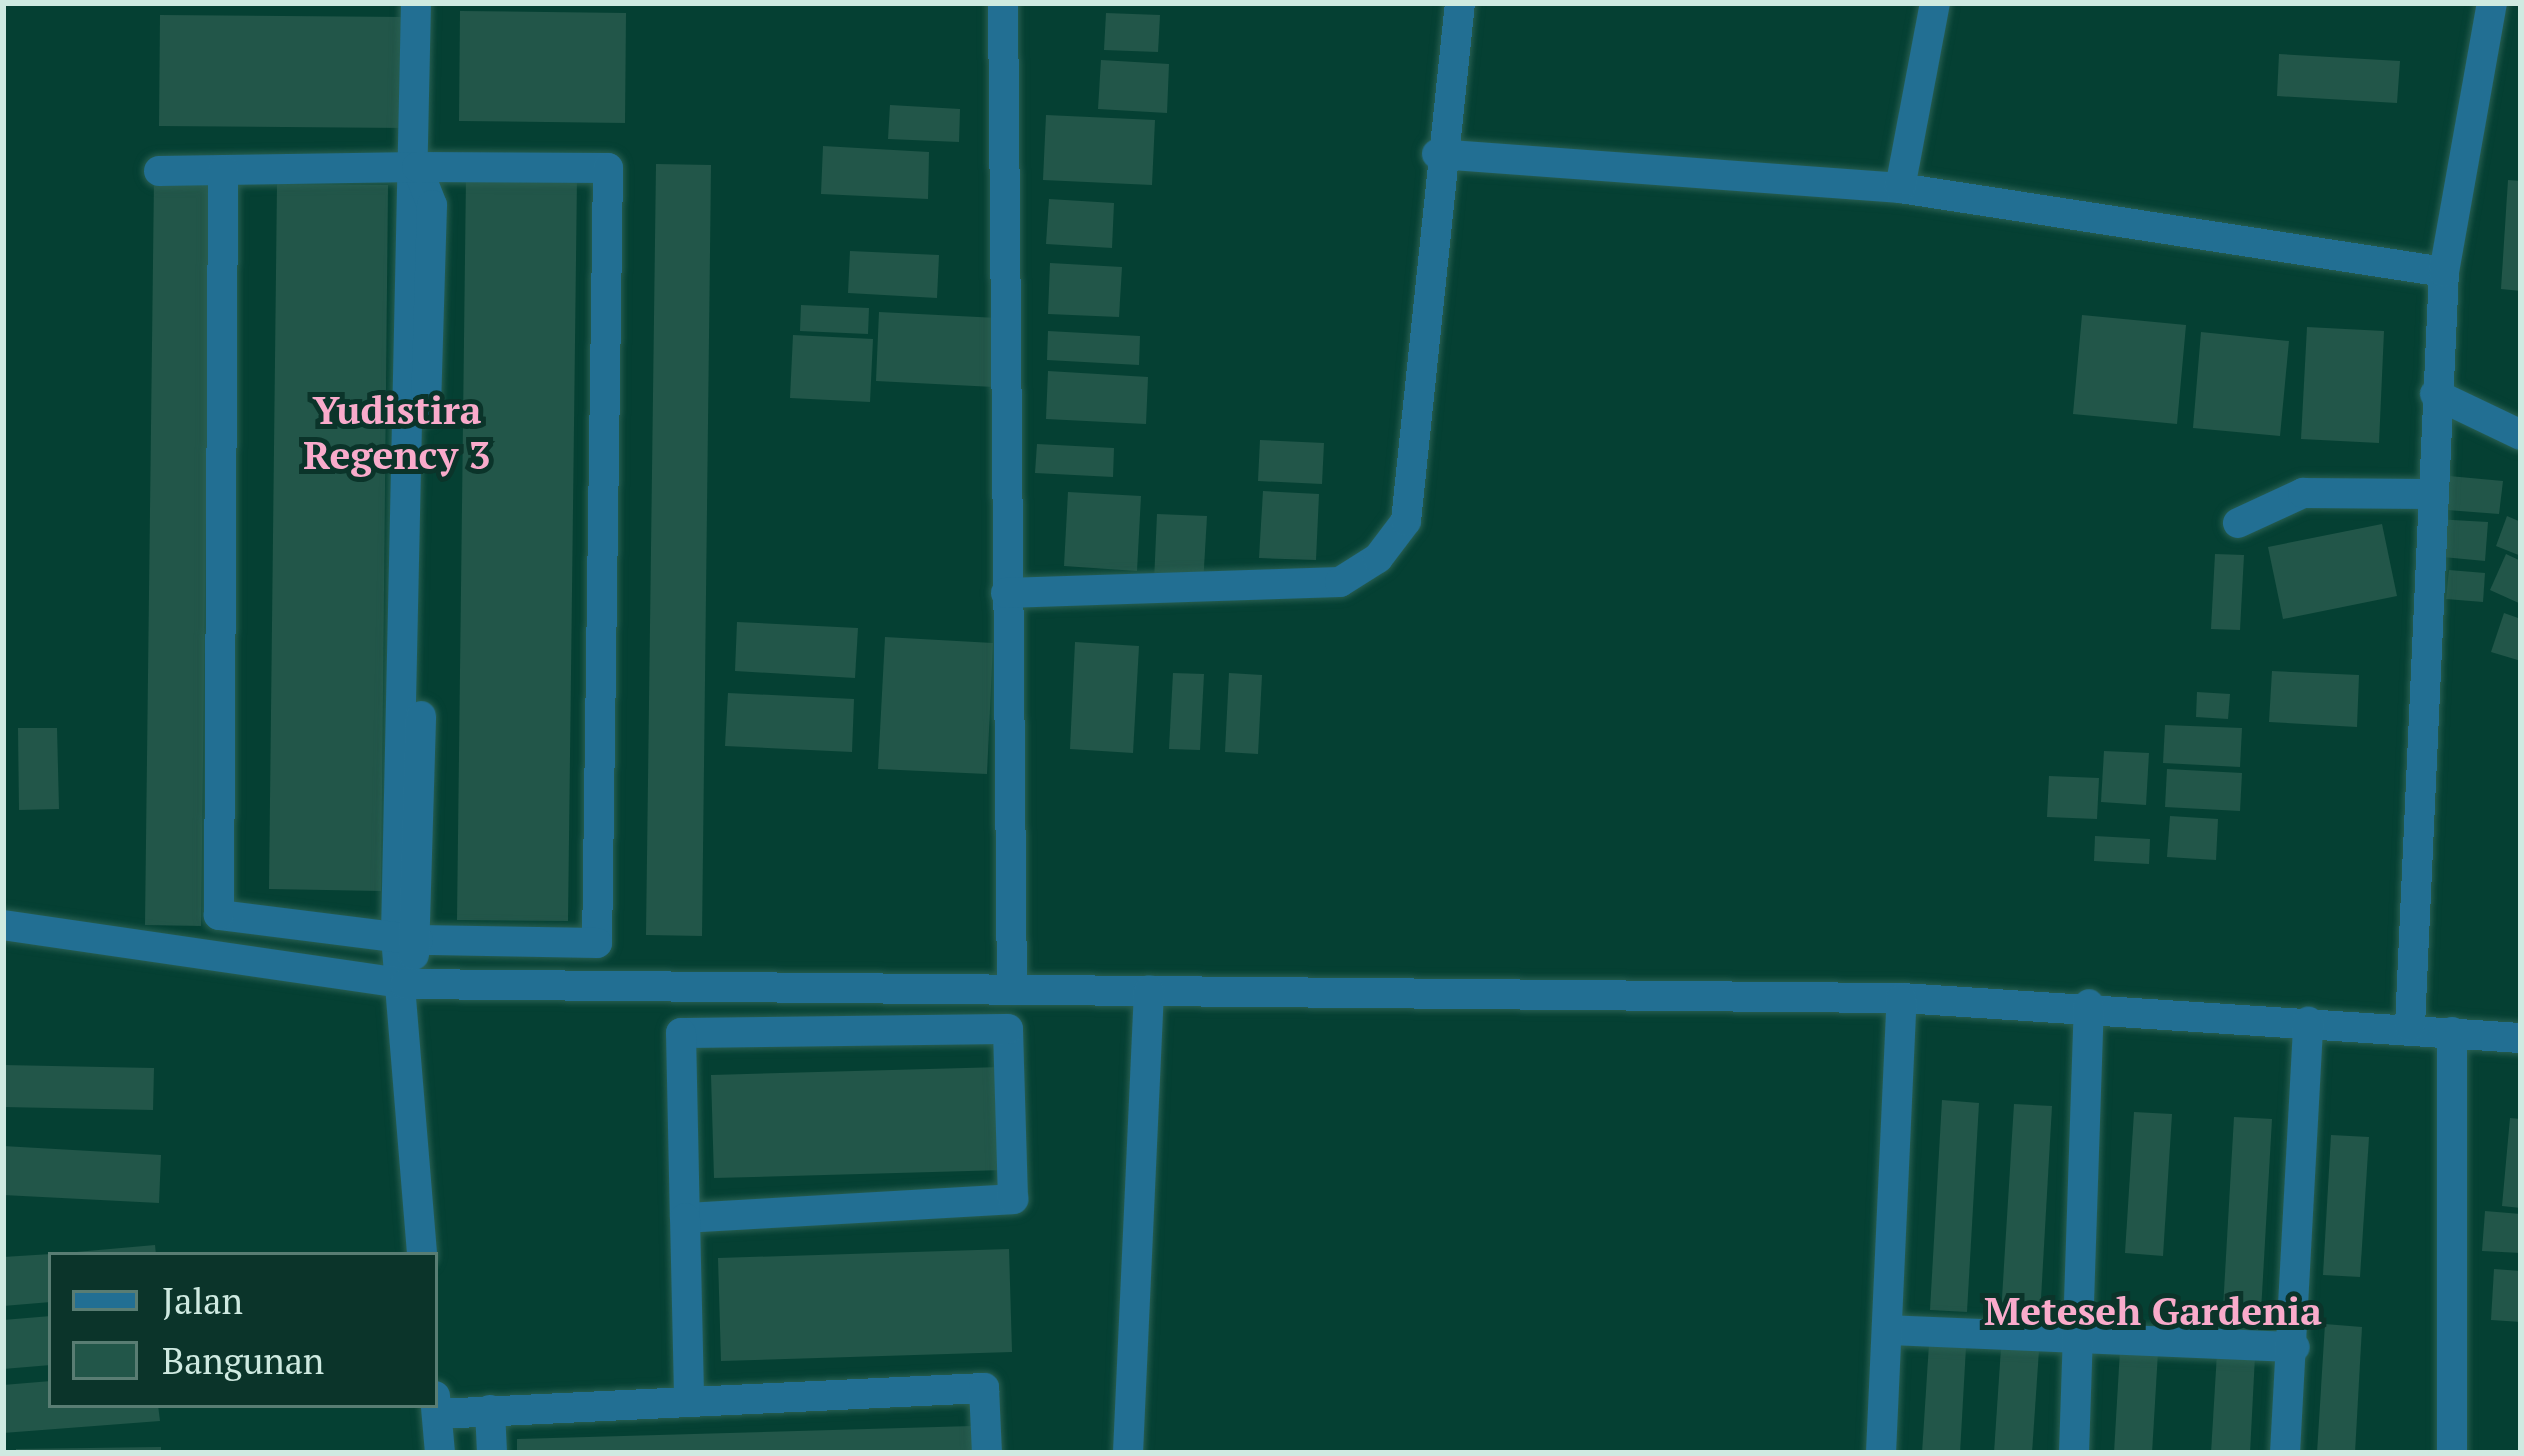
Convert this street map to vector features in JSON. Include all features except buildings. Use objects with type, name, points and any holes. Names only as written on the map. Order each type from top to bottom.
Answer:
[{"type":"street","points":[[416,3],[414,516],[405,983],[422,1252]]},
{"type":"street","points":[[1003,3],[1012,989]]},
{"type":"street","points":[[1006,593],[1340,582],[1378,558],[1406,521],[1437,154],[1460,3]]},
{"type":"street","points":[[1900,188],[1934,3]]},
{"type":"street","points":[[2410,1026],[2428,494],[2444,272],[2492,3]]},
{"type":"street","points":[[1437,154],[1900,188],[2444,272]]},
{"type":"street","points":[[159,171],[223,170],[417,167],[608,168],[597,943],[407,938],[219,914],[223,170]]},
{"type":"street","points":[[2435,394],[2521,435]]},
{"type":"street","points":[[2238,524],[2302,493],[2428,494]]},
{"type":"street","points":[[3,925],[405,983],[1902,998],[2089,1004],[2521,1038]]},
{"type":"street","points":[[1128,1453],[1149,989]]},
{"type":"street","points":[[1881,1453],[1902,998]]},
{"type":"street","points":[[2074,1453],[2083,1338],[2089,1004]]},
{"type":"street","points":[[2284,1453],[2295,1347],[2308,1022]]},
{"type":"street","points":[[685,1218],[1012,1199],[1008,1029],[681,1034],[685,1218],[689,1397]]},
{"type":"street","points":[[2452,1032],[2452,1453]]},
{"type":"street","points":[[1888,1330],[2295,1347]]},
{"type":"street","points":[[438,1405],[490,1410],[689,1397],[984,1388],[987,1453]]},
{"type":"street","points":[[436,1408],[440,1453]]},
{"type":"street","points":[[490,1410],[492,1453]]},
{"type":"district","name":"Yudistira Regency 3","points":[[397,432]]},
{"type":"district","name":"Meteseh Gardenia","points":[[2153,1310]]}]
